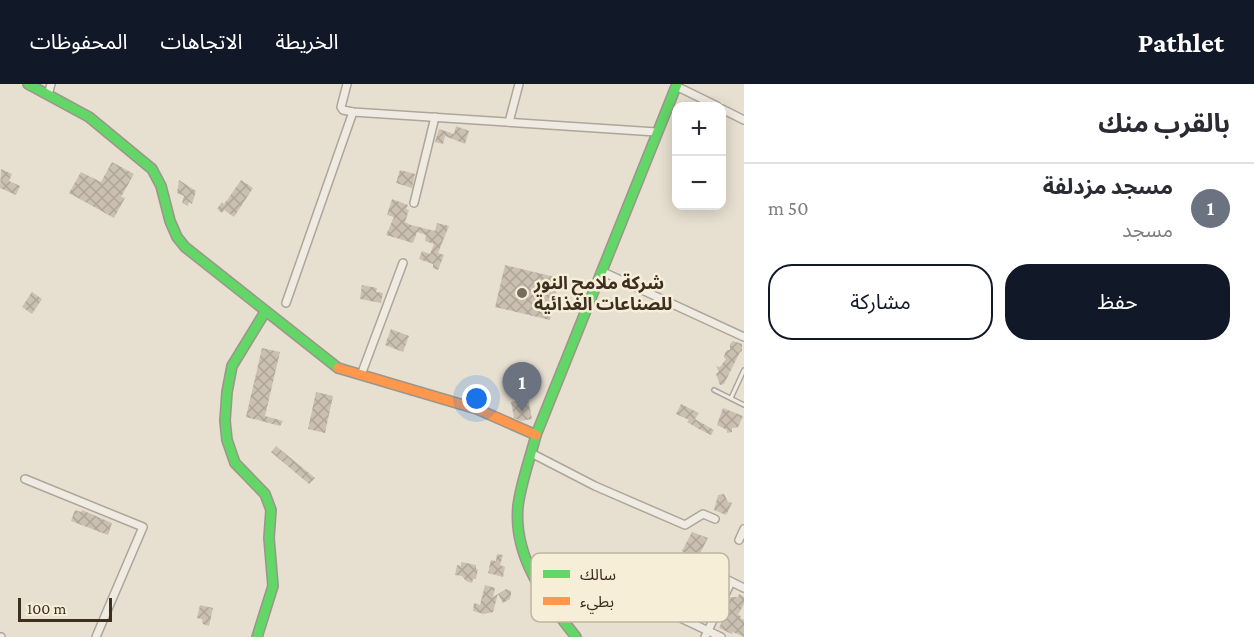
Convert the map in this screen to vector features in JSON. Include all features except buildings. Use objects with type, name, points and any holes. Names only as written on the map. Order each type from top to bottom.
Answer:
[{"type":"street","points":[[28,84],[89,117],[152,169],[161,186],[170,221],[177,237],[185,247],[332,365],[341,370],[477,408],[536,435]]},
{"type":"street","points":[[48,95],[51,84]]},
{"type":"street","points":[[347,84],[341,107],[343,110],[353,112],[656,132]]},
{"type":"street","points":[[509,122],[519,84]]},
{"type":"street","points":[[531,573],[523,557],[518,538],[519,501],[521,484],[536,435],[676,85],[709,102]]},
{"type":"street","points":[[726,111],[744,120]]},
{"type":"street","points":[[286,303],[353,112]]},
{"type":"street","points":[[414,203],[435,117]]},
{"type":"street","points":[[361,375],[403,263]]},
{"type":"street","points":[[602,271],[744,337]]},
{"type":"street","points":[[257,637],[273,586],[269,538],[271,510],[265,494],[235,463],[227,440],[225,421],[232,366],[265,312]]},
{"type":"street","points":[[531,453],[595,486],[685,525],[703,514],[716,519]]},
{"type":"street","points":[[25,480],[143,527],[96,637]]},
{"type":"street","points":[[739,540],[744,529]]},
{"type":"street","points":[[729,586],[731,582],[744,588]]},
{"type":"street","points":[[565,622],[576,637]]},
{"type":"street","points":[[684,622],[706,634],[721,637]]},
{"type":"lane","points":[[731,398],[744,370]]},
{"type":"lane","points":[[714,390],[744,405]]},
{"type":"traffic: fast","points":[[28,84],[89,117],[152,169],[161,186],[170,221],[177,237],[185,247],[338,368]]},
{"type":"traffic: fast","points":[[531,571],[521,543],[518,506],[536,435],[677,84]]},
{"type":"traffic: fast","points":[[257,637],[273,586],[269,538],[271,510],[265,494],[235,463],[227,440],[225,421],[232,366],[265,312]]},
{"type":"traffic: fast","points":[[565,622],[576,637]]},
{"type":"traffic: slow","points":[[338,368],[477,409],[536,435]]},
{"type":"place","name":"شركة ملامح النور للصناعات الغذائية","points":[[522,293]]},
{"type":"place","name":"مسجد مزدلفة","points":[[522,412]]}]
